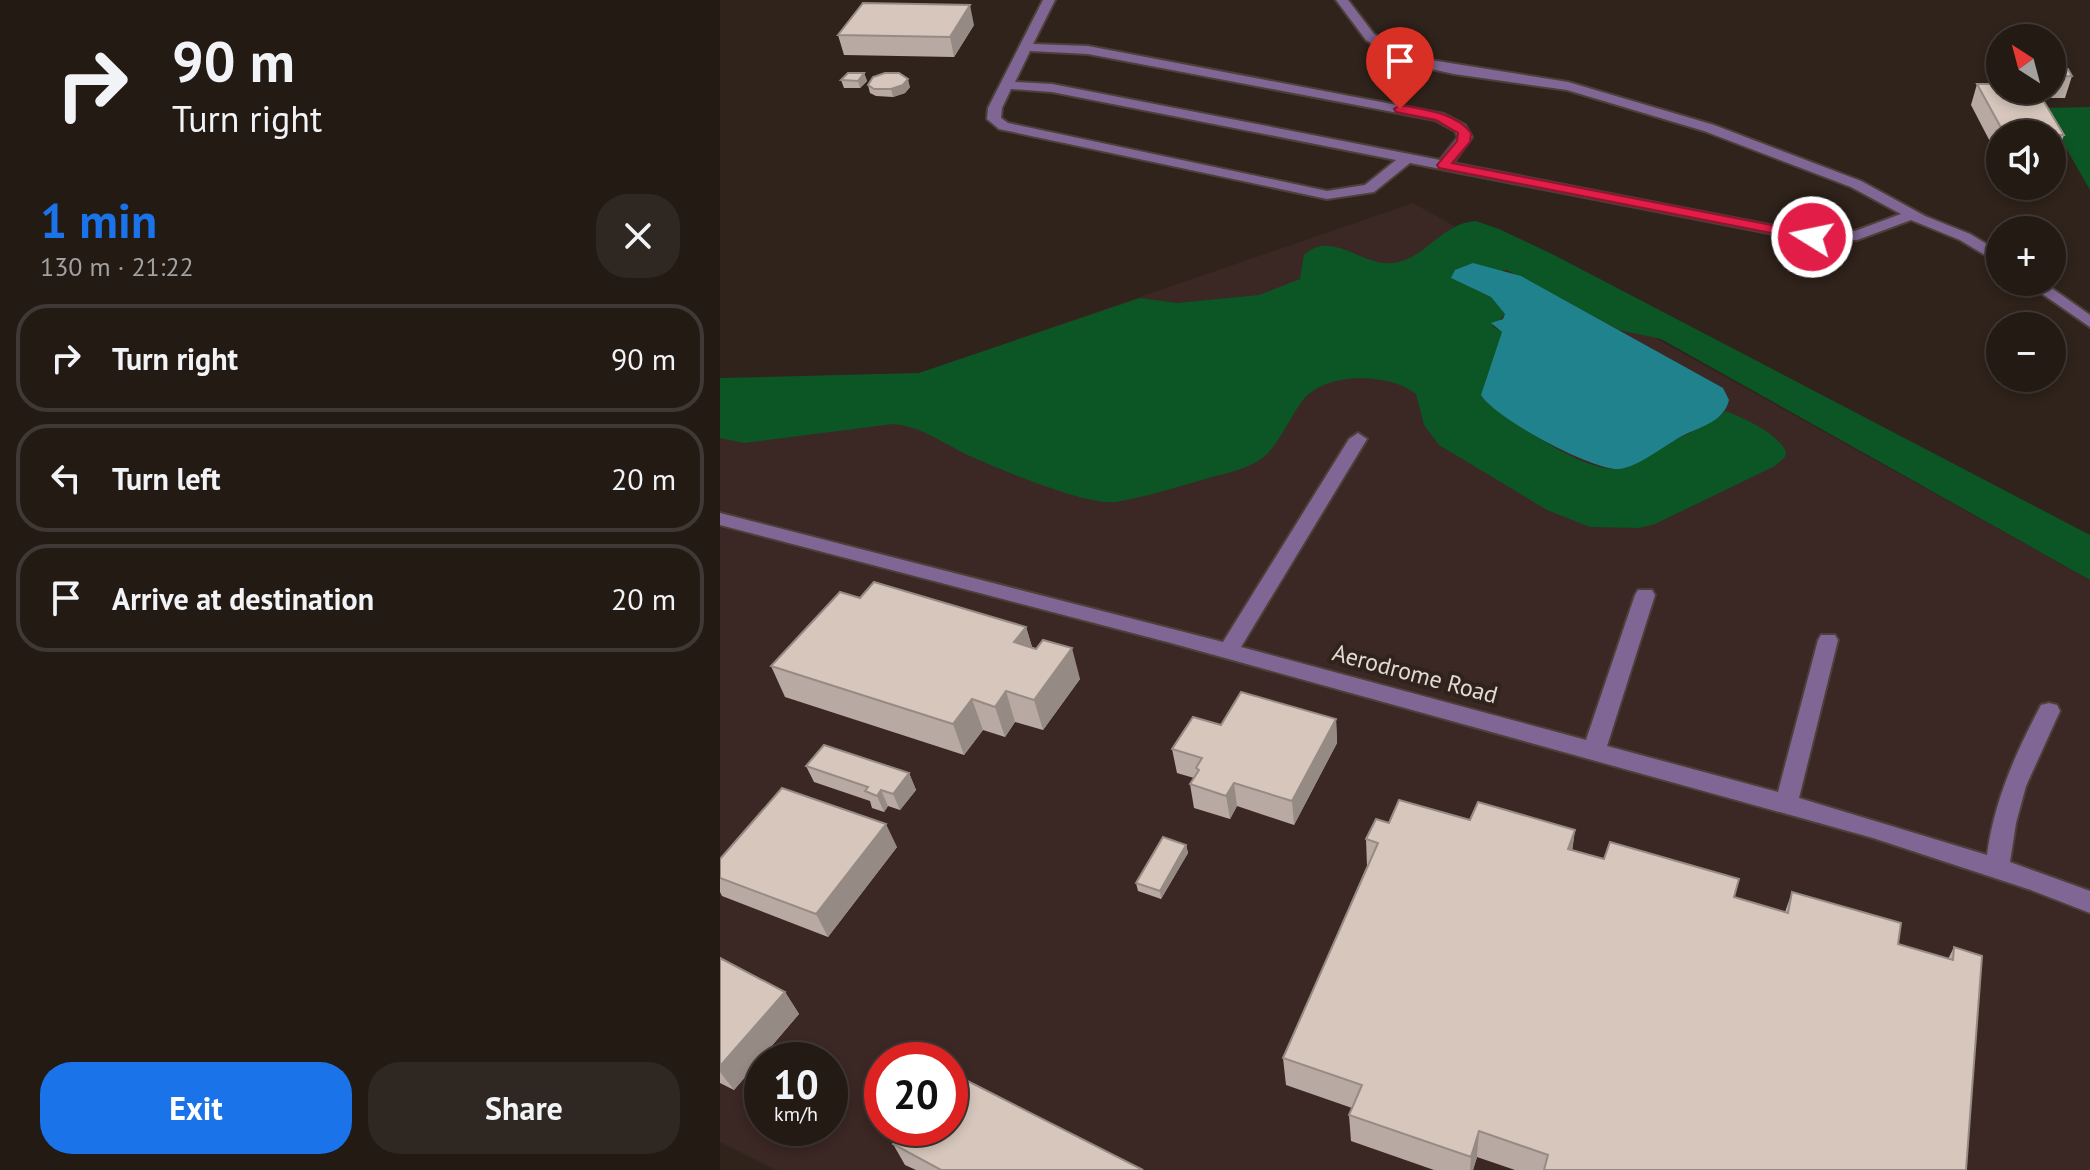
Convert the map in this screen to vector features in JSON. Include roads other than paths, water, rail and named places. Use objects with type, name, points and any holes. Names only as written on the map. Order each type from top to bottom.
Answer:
[{"type":"lane","points":[[1049,0],[994,112],[994,119],[1004,126],[1318,193],[1344,195],[1369,189],[1407,158]]},
{"type":"lane","points":[[1342,0],[1370,37],[1408,60],[1454,70],[1554,83],[1610,97],[1774,151],[1856,184],[1986,250]]},
{"type":"lane","points":[[1025,47],[1088,50],[1439,117],[1460,128],[1465,137],[1444,165]]},
{"type":"lane","points":[[1007,85],[1052,88],[1812,237],[1857,236],[1912,215]]},
{"type":"lane","points":[[2053,296],[2090,322]]},
{"type":"lane","points":[[1228,651],[1358,439]]},
{"type":"lane","name":"Aerodrome Road","points":[[720,519],[1594,750],[1997,867],[2090,902]]},
{"type":"lane","points":[[1594,750],[1645,595]]},
{"type":"lane","points":[[1786,804],[1828,640]]},
{"type":"lane","points":[[1997,867],[2001,827],[2013,784],[2049,711]]},
{"type":"water","points":[[1473,263],[1521,276],[1723,388],[1729,400],[1723,413],[1634,465],[1619,469],[1588,461],[1523,429],[1481,395],[1502,332],[1491,323],[1503,319],[1505,314],[1491,297],[1451,278],[1455,270]]}]
